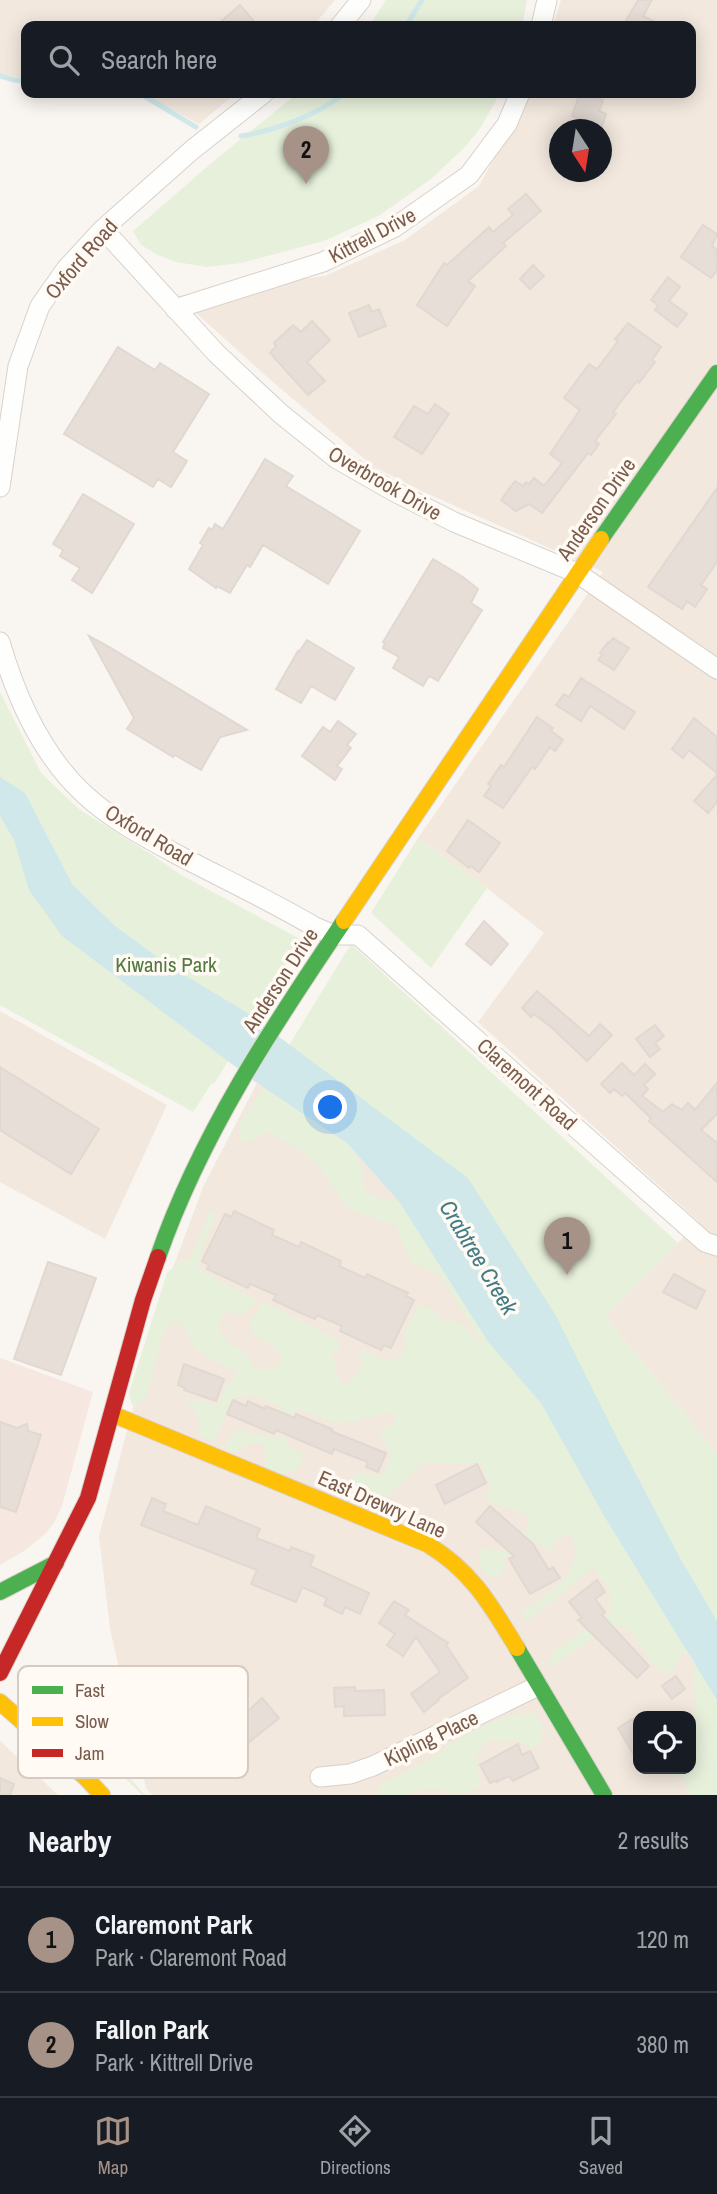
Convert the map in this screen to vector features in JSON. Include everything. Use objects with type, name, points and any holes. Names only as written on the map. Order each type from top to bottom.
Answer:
[{"type":"street","points":[[344,21],[361,0]]},
{"type":"street","points":[[542,21],[547,0]]},
{"type":"street","name":"Oxford Road","points":[[0,487],[18,366],[40,306],[66,269],[103,229],[192,150],[258,98]]},
{"type":"street","name":"Kittrell Drive","points":[[175,309],[323,262],[395,227],[470,175],[507,124],[518,98]]},
{"type":"street","name":"Overbrook Drive","points":[[103,229],[216,353],[281,414],[337,459],[454,522],[577,573],[717,669]]},
{"type":"street","name":"Anderson Drive","points":[[0,1673],[88,1498],[143,1300],[165,1237],[190,1176],[229,1103],[334,934],[577,573],[717,373]]},
{"type":"street","name":"Oxford Road","points":[[0,642],[15,687],[47,749],[84,794],[128,828],[315,927],[334,934]]},
{"type":"street","name":"Claremont Road","points":[[334,934],[358,935],[705,1242],[717,1246]]},
{"type":"street","name":"East Drewry Lane","points":[[112,1414],[438,1549],[472,1578],[488,1600],[604,1795]]},
{"type":"street","points":[[0,1592],[56,1563]]},
{"type":"street","name":"Kipling Place","points":[[320,1777],[350,1774],[373,1766],[538,1686]]},
{"type":"street","points":[[0,1702],[18,1718]]},
{"type":"street","points":[[86,1778],[102,1795]]},
{"type":"shaded area","points":[[0,0],[335,0],[317,21],[21,21],[21,78],[0,74]]},
{"type":"shaded area","points":[[561,0],[717,0],[717,1454],[605,1316],[699,1222],[478,1022],[544,933],[418,838],[603,572],[374,467],[274,383],[177,296],[325,276],[405,240],[479,186],[527,98],[696,98],[696,21],[555,21]]},
{"type":"shaded area","points":[[150,98],[230,98],[199,124]]},
{"type":"shaded area","points":[[0,1011],[167,1105],[105,1239],[0,1182]]},
{"type":"shaded area","points":[[257,1083],[347,1143],[400,1203],[606,1519],[717,1701],[717,1795],[152,1795],[146,1788],[144,1778],[248,1778],[248,1666],[119,1666],[110,1628],[99,1536],[164,1292],[203,1187]]},
{"type":"shaded area","points":[[0,1358],[93,1392],[62,1506],[55,1521],[45,1534],[24,1551],[0,1565]]},
{"type":"shaded area","points":[[0,1741],[18,1758],[18,1778],[40,1778],[58,1795],[0,1795]]},
{"type":"green space","points":[[386,0],[527,0],[523,21],[372,21]]},
{"type":"green space","points":[[292,98],[497,98],[481,127],[466,146],[431,179],[380,215],[324,241],[241,263],[207,267],[176,262],[141,245],[133,231]]},
{"type":"green space","name":"Kiwanis Park","points":[[0,692],[41,773],[80,810],[181,875],[302,940],[214,1084],[212,1083],[193,1112],[0,1005]]},
{"type":"green space","points":[[418,838],[487,888],[431,968],[371,913]]},
{"type":"green space","points":[[351,944],[678,1243],[605,1316],[717,1454],[717,1664],[513,1307],[277,1065]]},
{"type":"green space","points":[[267,1082],[308,1108],[345,1140],[362,1167],[366,1194],[402,1201],[428,1220],[717,1678],[717,1795],[692,1795],[687,1790],[684,1777],[674,1774],[696,1774],[696,1705],[693,1680],[695,1657],[682,1652],[673,1671],[663,1672],[650,1662],[635,1636],[621,1625],[606,1630],[554,1665],[548,1665],[552,1653],[613,1611],[608,1603],[611,1592],[593,1568],[533,1617],[524,1620],[521,1612],[553,1589],[570,1570],[575,1548],[571,1535],[557,1539],[550,1553],[540,1543],[529,1542],[502,1560],[506,1566],[498,1576],[487,1577],[480,1564],[479,1548],[506,1551],[526,1531],[530,1521],[520,1511],[493,1504],[485,1498],[491,1489],[482,1463],[424,1463],[387,1497],[371,1501],[360,1495],[351,1484],[356,1473],[384,1475],[391,1454],[380,1434],[397,1420],[393,1413],[336,1422],[297,1409],[284,1431],[289,1446],[303,1454],[301,1467],[279,1476],[265,1465],[266,1454],[262,1443],[248,1444],[237,1453],[226,1450],[227,1438],[239,1430],[278,1439],[285,1410],[252,1396],[239,1397],[231,1400],[215,1442],[200,1436],[198,1417],[186,1402],[195,1399],[217,1406],[227,1385],[238,1373],[197,1351],[183,1325],[175,1319],[165,1329],[146,1397],[139,1406],[132,1405],[129,1393],[167,1273],[181,1261],[190,1259],[211,1209],[216,1215],[196,1266],[258,1301],[240,1316],[227,1310],[217,1326],[229,1343],[247,1355],[254,1368],[267,1370],[281,1364],[281,1354],[253,1333],[249,1322],[264,1302],[340,1341],[340,1349],[332,1353],[337,1374],[343,1384],[351,1382],[362,1366],[359,1357],[362,1350],[389,1360],[407,1350],[403,1336],[419,1305],[432,1309],[443,1320],[461,1324],[483,1345],[441,1276],[413,1263],[402,1244],[396,1224],[353,1210],[342,1200],[310,1158],[267,1131],[252,1140],[239,1141],[240,1124]]},
{"type":"green space","points":[[533,1712],[543,1727],[542,1742],[532,1749],[516,1739],[498,1742],[491,1740],[483,1744],[476,1758],[481,1787],[452,1794],[441,1789],[421,1790],[408,1795],[379,1795],[380,1785],[419,1765],[475,1730],[501,1719]]},
{"type":"green space","points":[[125,1778],[130,1778],[145,1795]]},
{"type":"water","name":"Crabtree Creek","points":[[0,777],[25,793],[72,884],[115,926],[171,967],[246,1012],[468,1178],[555,1314],[680,1558],[717,1621],[717,1700],[606,1519],[541,1403],[489,1343],[400,1203],[347,1143],[257,1083],[62,936],[29,890],[14,840],[0,816]]},
{"type":"building","points":[[638,0],[652,0],[643,16],[653,21],[626,21]]},
{"type":"building","points":[[240,5],[254,21],[222,21]]},
{"type":"building","points":[[578,98],[603,100],[599,111],[606,114],[604,119],[580,119],[572,116]]},
{"type":"building","points":[[526,194],[541,211],[503,243],[506,246],[468,281],[475,286],[447,326],[417,305],[444,263],[447,265],[489,227],[493,232],[513,215],[508,209]]},
{"type":"building","points":[[703,225],[717,234],[712,246],[717,250],[717,271],[711,278],[681,257]]},
{"type":"building","points":[[533,265],[544,276],[530,289],[520,279]]},
{"type":"building","points":[[668,277],[680,287],[669,301],[687,314],[677,327],[655,310],[658,305],[651,300]]},
{"type":"building","points":[[369,305],[372,312],[379,309],[386,326],[359,337],[349,313]]},
{"type":"building","points":[[312,321],[330,340],[307,362],[325,381],[308,395],[270,353],[276,346],[274,343],[293,325],[301,332]]},
{"type":"building","points":[[628,323],[661,347],[652,360],[655,362],[613,412],[616,414],[595,441],[599,444],[595,450],[591,455],[588,453],[542,513],[529,504],[516,511],[501,500],[515,481],[523,486],[534,478],[544,486],[562,463],[550,454],[580,410],[564,398],[589,364],[597,369]]},
{"type":"building","points":[[118,347],[155,370],[160,363],[209,394],[173,452],[187,461],[171,487],[158,479],[153,487],[64,434]]},
{"type":"building","points":[[435,404],[449,414],[422,454],[394,437],[414,406],[428,414]]},
{"type":"building","points":[[265,459],[293,476],[286,486],[360,531],[328,584],[263,545],[230,593],[217,586],[216,588],[189,569],[209,528],[212,530],[215,524],[223,529]]},
{"type":"building","points":[[717,488],[717,562],[701,585],[707,589],[695,607],[687,601],[682,609],[648,587]]},
{"type":"building","points":[[83,494],[134,524],[92,593],[72,580],[80,568],[60,556],[63,550],[53,544]]},
{"type":"building","points":[[433,559],[478,589],[471,603],[482,610],[438,681],[429,676],[423,686],[393,668],[399,657],[383,648],[383,642]]},
{"type":"building","points":[[89,636],[247,730],[220,737],[201,770],[175,755],[173,757],[127,729],[134,718]]},
{"type":"building","points":[[613,638],[629,648],[614,670],[598,660],[602,655],[600,653]]},
{"type":"building","points":[[307,640],[354,668],[335,700],[311,686],[301,703],[276,689]]},
{"type":"building","points":[[581,678],[635,712],[624,729],[590,706],[581,721],[556,705],[564,694],[569,697]]},
{"type":"building","points":[[537,717],[553,728],[551,731],[563,740],[555,751],[550,747],[535,769],[532,767],[503,808],[484,796],[491,786],[488,784],[501,765],[504,767]]},
{"type":"building","points":[[694,718],[717,737],[717,773],[689,750],[683,758],[672,749]]},
{"type":"building","points":[[338,721],[356,734],[347,745],[351,748],[337,766],[342,769],[335,780],[302,756],[323,727],[330,732]]},
{"type":"building","points":[[717,775],[717,802],[708,813],[694,801]]},
{"type":"building","points":[[468,820],[500,843],[479,872],[471,866],[469,868],[447,851]]},
{"type":"building","points":[[484,921],[508,944],[491,965],[466,944]]},
{"type":"building","points":[[537,991],[589,1036],[600,1024],[612,1035],[587,1061],[551,1027],[534,1014],[531,1017],[522,1008]]},
{"type":"building","points":[[655,1025],[664,1036],[655,1043],[660,1049],[650,1057],[636,1039]]},
{"type":"building","points":[[622,1063],[634,1075],[645,1064],[655,1074],[644,1085],[648,1089],[642,1096],[663,1112],[672,1104],[682,1110],[688,1103],[695,1110],[717,1083],[717,1114],[701,1130],[717,1143],[717,1182],[649,1121],[651,1118],[625,1093],[622,1096],[614,1089],[610,1093],[601,1084]]},
{"type":"building","points":[[0,1067],[99,1129],[71,1174],[0,1130]]},
{"type":"building","points":[[234,1211],[274,1230],[272,1235],[299,1247],[301,1242],[341,1261],[339,1266],[365,1278],[367,1274],[408,1293],[406,1296],[414,1300],[391,1348],[384,1345],[381,1350],[340,1331],[342,1326],[317,1315],[315,1319],[273,1300],[276,1295],[250,1284],[248,1288],[207,1269],[209,1265],[202,1261],[225,1214],[232,1217]]},
{"type":"building","points":[[48,1262],[96,1278],[61,1375],[14,1359]]},
{"type":"building","points":[[674,1274],[705,1291],[696,1309],[663,1292]]},
{"type":"building","points":[[184,1364],[224,1379],[216,1401],[184,1390],[185,1388],[178,1385]]},
{"type":"building","points":[[233,1400],[246,1406],[248,1401],[265,1409],[266,1406],[295,1418],[296,1414],[386,1453],[378,1472],[366,1467],[368,1462],[334,1449],[332,1454],[276,1430],[274,1434],[227,1414]]},
{"type":"building","points":[[0,1422],[17,1428],[27,1424],[28,1431],[41,1435],[16,1512],[0,1507]]},
{"type":"building","points":[[477,1464],[486,1483],[445,1504],[436,1485]]},
{"type":"building","points":[[152,1498],[166,1504],[163,1511],[198,1525],[206,1506],[260,1529],[256,1538],[290,1551],[291,1547],[314,1556],[310,1566],[369,1593],[360,1614],[345,1607],[342,1614],[324,1605],[327,1598],[302,1587],[296,1602],[251,1584],[257,1570],[141,1525]]},
{"type":"building","points":[[490,1506],[533,1544],[549,1570],[553,1567],[560,1578],[530,1594],[509,1559],[514,1556],[476,1522]]},
{"type":"building","points":[[597,1580],[605,1592],[595,1599],[605,1612],[602,1615],[649,1666],[637,1678],[578,1620],[582,1618],[569,1602]]},
{"type":"building","points":[[394,1601],[409,1610],[405,1615],[448,1643],[446,1645],[468,1678],[424,1712],[411,1694],[440,1672],[416,1637],[403,1656],[387,1645],[395,1634],[379,1623]]},
{"type":"building","points":[[676,1676],[685,1689],[672,1699],[662,1686]]},
{"type":"building","points":[[355,1687],[355,1691],[384,1690],[385,1715],[344,1716],[344,1706],[335,1707],[334,1688]]},
{"type":"building","points":[[262,1698],[279,1718],[248,1743],[248,1709]]},
{"type":"building","points":[[633,1719],[633,1754],[618,1728]]},
{"type":"building","points":[[518,1744],[522,1755],[530,1751],[539,1768],[513,1781],[509,1776],[490,1783],[480,1765]]},
{"type":"building","points":[[0,1778],[14,1784],[10,1795],[0,1795]]},
{"type":"waterway","points":[[409,21],[422,0]]},
{"type":"waterway","points":[[0,76],[21,81]]},
{"type":"waterway","points":[[147,98],[196,127]]},
{"type":"waterway","points":[[241,136],[295,121],[338,98]]},
{"type":"traffic: fast","points":[[601,539],[717,373]]},
{"type":"traffic: fast","points":[[158,1257],[175,1212],[216,1125],[290,1001],[344,921]]},
{"type":"traffic: fast","points":[[0,1592],[56,1563]]},
{"type":"traffic: fast","points":[[517,1648],[604,1795]]},
{"type":"traffic: slow","points":[[344,921],[601,539]]},
{"type":"traffic: slow","points":[[112,1414],[427,1544],[443,1554],[468,1577],[489,1603],[517,1648]]},
{"type":"traffic: slow","points":[[0,1702],[18,1718]]},
{"type":"traffic: slow","points":[[86,1778],[102,1795]]},
{"type":"traffic: jam","points":[[0,1673],[88,1498],[143,1300],[158,1257]]},
{"type":"place","name":"Fallon Park","points":[[306,184]]},
{"type":"place","name":"Claremont Park","points":[[567,1275]]}]
